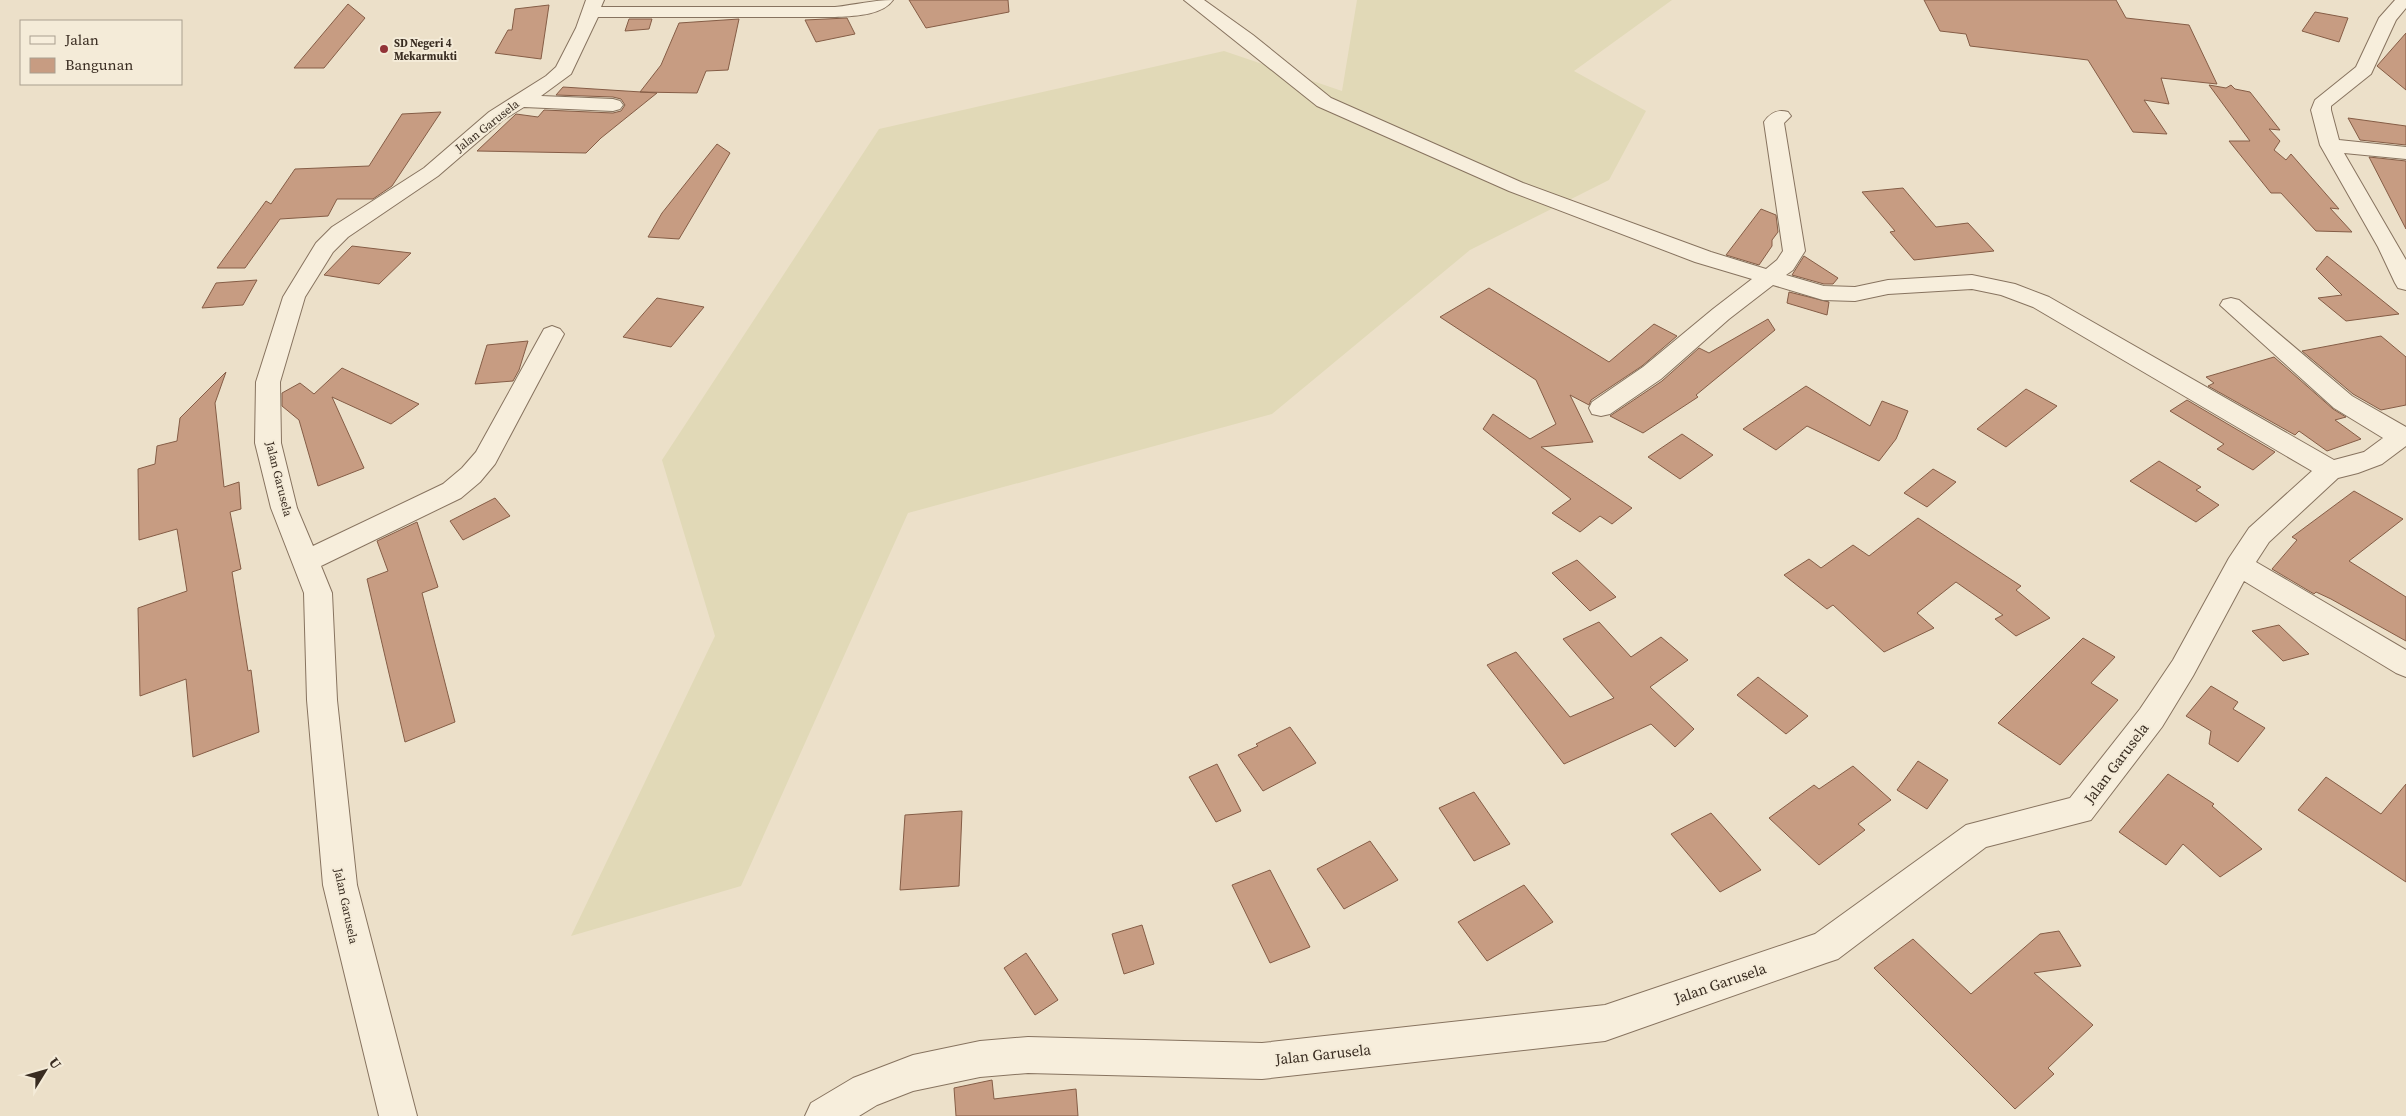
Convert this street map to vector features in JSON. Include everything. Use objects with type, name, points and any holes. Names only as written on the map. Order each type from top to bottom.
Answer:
[{"type":"street","points":[[593,6],[836,12],[861,10],[874,6],[884,0]]},
{"type":"street","points":[[1193,0],[1247,39],[1324,102],[1516,187],[1703,257],[1767,278],[1823,293],[1842,295],[1888,287],[1972,282],[2007,289],[2041,302],[2330,470],[2349,467],[2373,458],[2404,436],[2343,402],[2231,305]]},
{"type":"street","points":[[2404,0],[2388,18],[2364,70],[2322,104],[2322,110],[2330,145],[2389,247],[2406,283]]},
{"type":"street","name":"Jalan Garusela","points":[[398,1116],[340,886],[322,700],[318,593],[284,508],[268,443],[268,382],[294,297],[324,248],[340,232],[431,172],[496,116],[554,80],[564,70],[593,6]]},
{"type":"street","points":[[519,100],[613,105]]},
{"type":"street","points":[[1601,408],[1652,373],[1785,265],[1794,251],[1774,122],[1781,116]]},
{"type":"street","points":[[2330,145],[2406,153]]},
{"type":"street","points":[[306,561],[452,491],[472,475],[486,458],[552,334]]},
{"type":"street","name":"Jalan Garusela","points":[[824,1116],[866,1091],[913,1073],[980,1059],[1028,1056],[1262,1061],[1605,1023],[1826,947],[1976,835],[2080,810],[2151,718],[2183,668],[2239,565],[2260,535],[2330,470]]},
{"type":"street","points":[[2239,565],[2406,665]]},
{"type":"shaded area","points":[[1357,0],[1672,0],[1574,71],[1646,111],[1609,180],[1470,250],[1272,414],[908,513],[741,886],[571,936],[715,636],[662,460],[879,129],[1224,51],[1342,91]]},
{"type":"building","points":[[909,0],[1008,0],[1009,12],[926,28]]},
{"type":"building","points":[[1924,0],[2116,0],[2126,18],[2189,25],[2217,84],[2161,78],[2169,104],[2144,100],[2167,134],[2133,132],[2088,60],[1970,46],[1966,34],[1940,31]]},
{"type":"building","points":[[348,4],[365,18],[324,68],[294,68]]},
{"type":"building","points":[[549,5],[541,59],[495,53],[508,30],[512,30],[515,9]]},
{"type":"building","points":[[2315,12],[2348,18],[2339,42],[2302,31]]},
{"type":"building","points":[[847,18],[855,34],[816,42],[805,20]]},
{"type":"building","points":[[629,19],[652,19],[649,29],[625,31]]},
{"type":"building","points":[[739,19],[728,70],[706,71],[697,93],[640,92],[661,65],[679,23]]},
{"type":"building","points":[[2406,33],[2406,90],[2377,66]]},
{"type":"building","points":[[2209,85],[2226,88],[2231,85],[2235,89],[2250,92],[2280,130],[2269,129],[2280,141],[2274,150],[2286,160],[2291,154],[2339,209],[2330,208],[2352,232],[2316,231],[2281,193],[2271,193],[2229,141],[2250,141]]},
{"type":"building","points":[[563,87],[657,93],[601,138],[586,153],[477,151],[516,114],[538,117],[544,110],[613,113],[621,111],[625,105],[621,99],[613,97],[556,95]]},
{"type":"building","points":[[441,112],[392,186],[373,199],[337,199],[328,216],[280,219],[245,268],[217,268],[266,201],[271,204],[295,169],[369,166],[402,114]]},
{"type":"building","points":[[2348,118],[2406,126],[2406,145],[2360,140]]},
{"type":"building","points":[[717,144],[730,153],[679,239],[648,237],[662,213]]},
{"type":"building","points":[[2369,157],[2406,161],[2406,229]]},
{"type":"building","points":[[1903,188],[1936,227],[1968,223],[1994,251],[1914,260],[1890,232],[1895,231],[1862,192]]},
{"type":"building","points":[[1761,209],[1776,215],[1778,232],[1772,240],[1772,246],[1759,265],[1726,255]]},
{"type":"building","points":[[352,246],[411,253],[379,284],[324,275]]},
{"type":"building","points":[[1804,256],[1838,278],[1833,284],[1824,284],[1792,275]]},
{"type":"building","points":[[2327,256],[2399,314],[2346,321],[2318,298],[2342,295],[2316,269]]},
{"type":"building","points":[[257,280],[243,305],[202,308],[216,283]]},
{"type":"building","points":[[1489,288],[1609,362],[1654,324],[1677,336],[1642,366],[1591,400],[1589,405],[1570,395],[1593,442],[1541,447],[1632,508],[1612,524],[1600,516],[1580,532],[1552,513],[1571,499],[1483,429],[1493,414],[1530,439],[1556,424],[1536,380],[1440,317]]},
{"type":"building","points":[[1789,292],[1829,302],[1827,315],[1787,303]]},
{"type":"building","points":[[657,298],[704,307],[671,347],[623,337]]},
{"type":"building","points":[[1768,319],[1775,330],[1696,395],[1698,397],[1643,433],[1610,416],[1662,381],[1699,348],[1709,353]]},
{"type":"building","points":[[2381,336],[2406,357],[2406,405],[2381,410],[2353,394],[2302,351]]},
{"type":"building","points":[[528,341],[519,370],[513,381],[475,384],[487,345]]},
{"type":"building","points":[[2274,357],[2333,409],[2346,417],[2335,420],[2361,439],[2327,451],[2299,431],[2295,435],[2208,386],[2214,383],[2206,377]]},
{"type":"building","points":[[342,368],[419,404],[391,424],[332,397],[364,468],[318,486],[299,420],[282,406],[282,393],[300,383],[314,394]]},
{"type":"building","points":[[226,372],[215,403],[224,487],[239,482],[241,509],[230,512],[241,569],[232,572],[248,671],[251,670],[259,732],[193,757],[186,679],[140,696],[138,608],[187,591],[177,529],[139,540],[138,469],[155,464],[157,446],[177,441],[180,418]]},
{"type":"building","points":[[1806,386],[1870,426],[1882,401],[1908,411],[1896,439],[1879,461],[1807,426],[1776,450],[1743,429]]},
{"type":"building","points":[[2026,389],[2057,406],[2006,447],[1977,429]]},
{"type":"building","points":[[2187,400],[2275,452],[2253,470],[2217,449],[2224,444],[2170,411]]},
{"type":"building","points":[[1682,434],[1713,455],[1680,479],[1648,457]]},
{"type":"building","points":[[2159,461],[2201,487],[2196,490],[2219,505],[2196,522],[2130,481]]},
{"type":"building","points":[[1933,469],[1956,482],[1927,507],[1904,493]]},
{"type":"building","points":[[2354,491],[2403,519],[2349,561],[2406,597],[2406,641],[2331,599],[2316,592],[2314,594],[2272,569],[2297,540],[2292,537]]},
{"type":"building","points":[[495,498],[510,516],[463,540],[450,521]]},
{"type":"building","points":[[1918,518],[2021,586],[2016,590],[2050,618],[2016,636],[1995,619],[2003,615],[1956,582],[1917,613],[1934,628],[1884,652],[1833,605],[1827,609],[1784,575],[1809,559],[1821,568],[1853,545],[1869,556]]},
{"type":"building","points":[[417,522],[438,587],[422,593],[455,722],[405,742],[367,579],[388,571],[377,541]]},
{"type":"building","points":[[1577,560],[1616,597],[1590,611],[1552,573]]},
{"type":"building","points":[[1599,622],[1631,657],[1661,637],[1688,660],[1650,687],[1694,729],[1675,747],[1651,724],[1564,764],[1487,665],[1516,652],[1570,717],[1614,698],[1563,639]]},
{"type":"building","points":[[2279,625],[2309,654],[2283,661],[2252,631]]},
{"type":"building","points":[[2083,638],[2115,657],[2091,683],[2118,700],[2060,765],[1998,723]]},
{"type":"building","points":[[1758,677],[1808,716],[1786,734],[1737,695]]},
{"type":"building","points":[[2211,686],[2238,702],[2233,709],[2265,728],[2238,762],[2209,744],[2211,731],[2186,716]]},
{"type":"building","points":[[1290,727],[1316,763],[1263,791],[1238,755],[1258,746],[1256,744]]},
{"type":"building","points":[[1918,761],[1948,780],[1927,809],[1897,790]]},
{"type":"building","points":[[1217,764],[1241,811],[1216,822],[1189,777]]},
{"type":"building","points":[[1853,766],[1891,800],[1858,824],[1865,830],[1819,865],[1769,818],[1814,785],[1819,789]]},
{"type":"building","points":[[2168,774],[2214,804],[2212,806],[2262,849],[2220,877],[2183,844],[2166,865],[2119,832]]},
{"type":"building","points":[[2326,777],[2381,814],[2406,784],[2406,882],[2298,810]]},
{"type":"building","points":[[1474,792],[1510,844],[1474,861],[1439,808]]},
{"type":"building","points":[[962,811],[959,886],[900,890],[905,815]]},
{"type":"building","points":[[1711,813],[1761,870],[1720,892],[1671,834]]},
{"type":"building","points":[[1370,841],[1398,880],[1344,909],[1317,869]]},
{"type":"building","points":[[1270,870],[1310,947],[1270,963],[1232,885]]},
{"type":"building","points":[[1524,885],[1553,922],[1487,961],[1458,922]]},
{"type":"building","points":[[1142,925],[1154,964],[1124,974],[1112,934]]},
{"type":"building","points":[[2059,931],[2081,966],[2034,973],[2093,1025],[2048,1068],[2054,1074],[2015,1109],[1874,968],[1913,939],[1971,994],[2040,934]]},
{"type":"building","points":[[1026,953],[1058,1000],[1035,1015],[1004,968]]},
{"type":"building","points":[[992,1080],[994,1099],[1076,1089],[1078,1116],[956,1116],[954,1088]]},
{"type":"place","name":"SD Negeri 4 Mekarmukti","points":[[384,49]]}]
